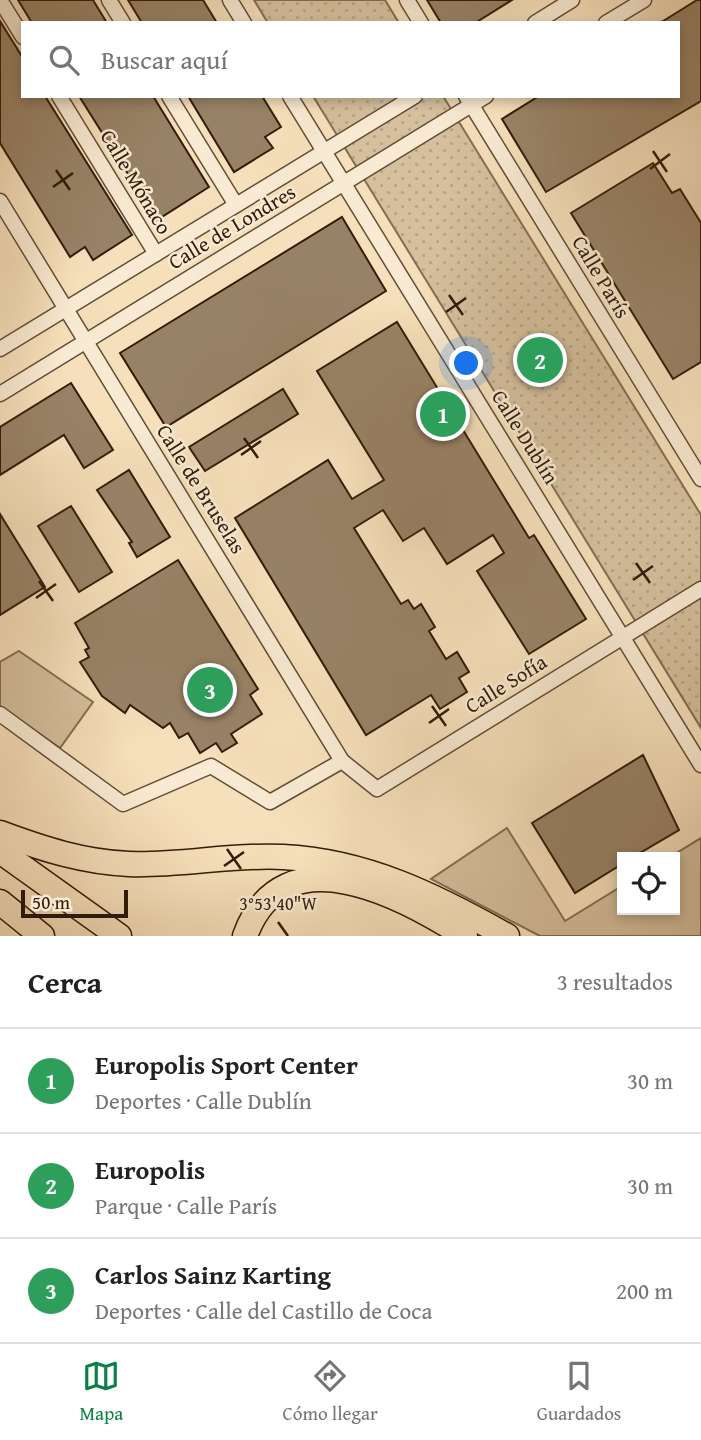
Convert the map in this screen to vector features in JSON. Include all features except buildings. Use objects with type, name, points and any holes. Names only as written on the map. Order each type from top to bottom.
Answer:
[{"type":"highway","points":[[0,833],[67,858],[129,864],[282,857],[335,863],[379,873],[436,896],[507,936]]},
{"type":"highway","points":[[0,851],[119,936]]},
{"type":"highway","points":[[245,936],[261,906],[284,889],[312,879],[347,880],[393,894],[466,936]]},
{"type":"highway","points":[[0,902],[42,936]]},
{"type":"street","points":[[0,0],[21,34]]},
{"type":"street","points":[[109,0],[122,21]]},
{"type":"street","points":[[230,0],[243,21]]},
{"type":"street","points":[[407,0],[420,21]]},
{"type":"street","points":[[538,21],[572,0]]},
{"type":"street","points":[[609,21],[643,0]]},
{"type":"street","name":"Calle Mónaco","points":[[60,98],[156,254]]},
{"type":"street","points":[[170,98],[236,205]]},
{"type":"street","name":"Calle Dublín","points":[[291,98],[701,765]]},
{"type":"street","name":"Calle de Londres","points":[[0,349],[412,98]]},
{"type":"street","name":"Calle de Londres","points":[[0,394],[344,183],[468,101]]},
{"type":"street","name":"Calle París","points":[[468,101],[701,479]]},
{"type":"street","name":"Calle de Bruselas","points":[[0,201],[342,761],[377,789]]},
{"type":"street","name":"Calle Sofía","points":[[377,789],[701,589]]},
{"type":"street","points":[[0,715],[123,804],[211,766],[270,802],[342,761]]},
{"type":"shaded area","points":[[254,0],[385,0],[398,21],[267,21]]},
{"type":"shaded area","points":[[314,98],[444,98],[701,515],[701,728]]},
{"type":"shaded area","points":[[19,651],[93,702],[60,748],[0,706],[0,662]]},
{"type":"shaded area","points":[[507,828],[565,921],[617,889],[617,915],[680,915],[678,852],[701,838],[701,936],[540,936],[431,879]]},
{"type":"place","name":"Europolis","points":[[540,360]]},
{"type":"place","name":"Europolis Sport Center","points":[[443,414]]},
{"type":"place","name":"Carlos Sainz Karting","points":[[210,690]]}]
